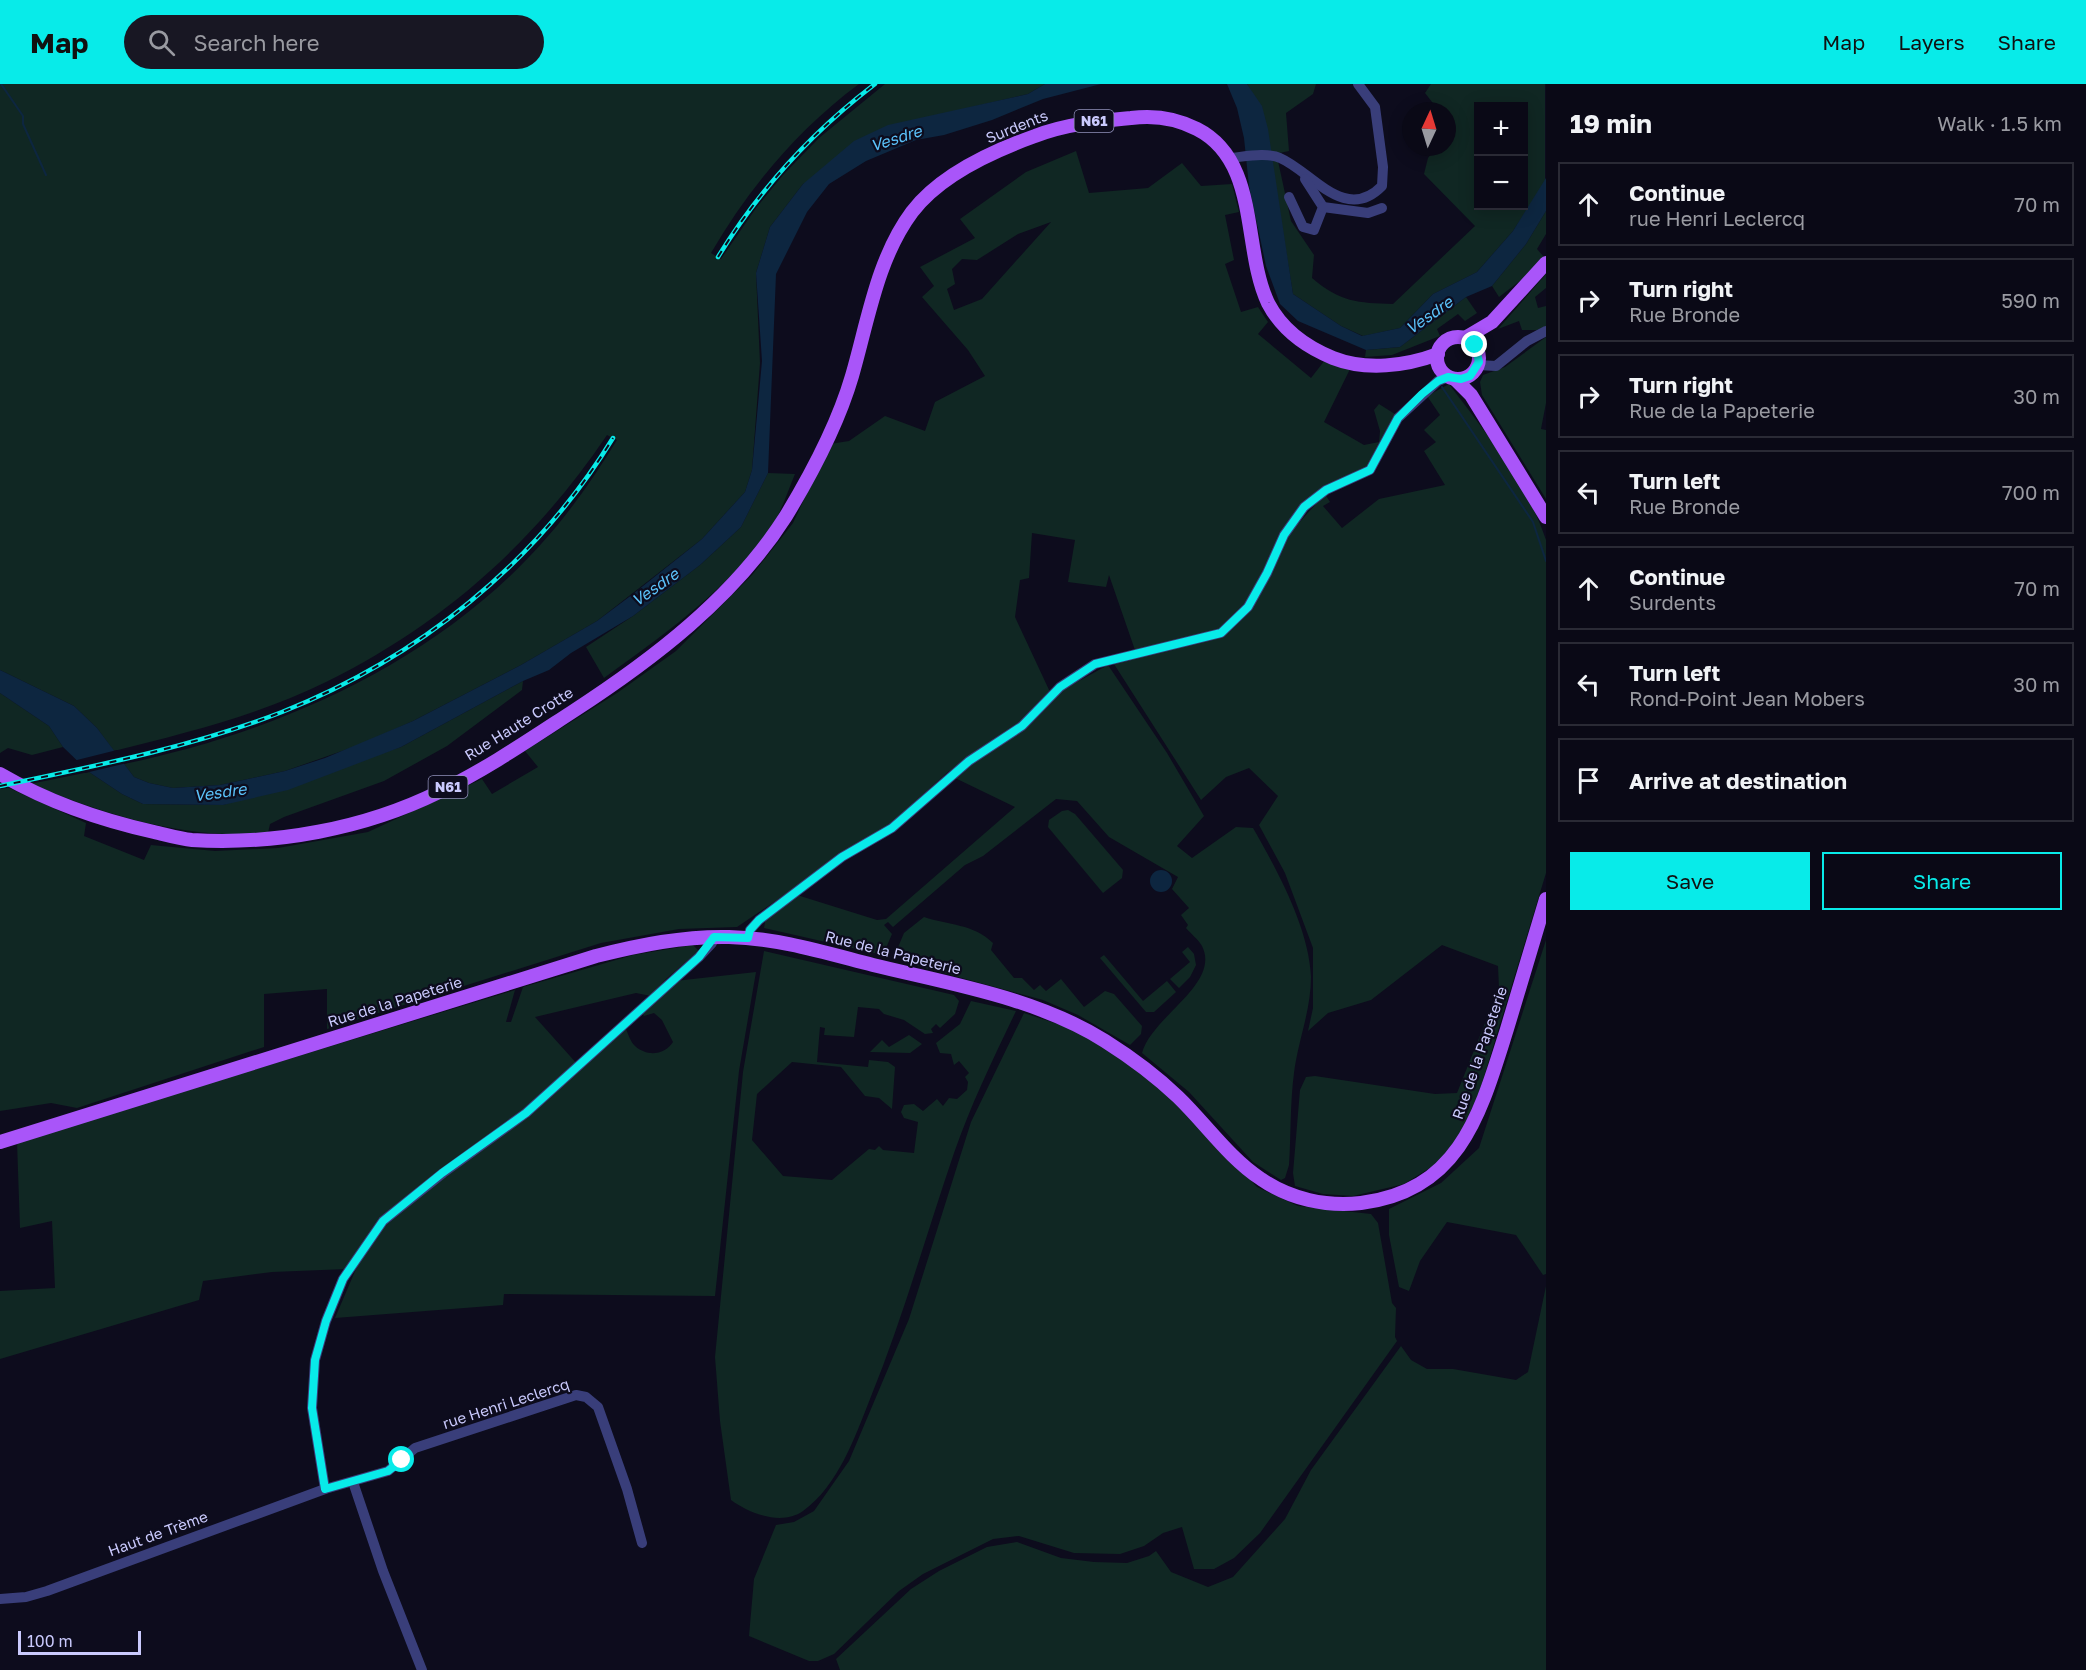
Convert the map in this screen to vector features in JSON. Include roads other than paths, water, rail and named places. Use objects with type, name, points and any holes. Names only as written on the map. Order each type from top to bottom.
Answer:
[{"type":"main road","name":"Surdents","points":[[787,513],[838,417],[851,379],[874,291],[898,237],[913,211],[935,189],[986,157],[1016,143],[1065,126],[1154,117],[1186,124],[1211,137],[1229,158],[1241,187],[1266,298],[1284,327],[1318,351],[1340,361],[1367,367],[1407,362],[1438,354]]},
{"type":"main road","name":"N61","points":[[1438,354],[1448,340],[1465,338],[1492,322],[1546,263]]},
{"type":"main road","name":"N61","points":[[1477,365],[1492,322]]},
{"type":"main road","points":[[1465,338],[1475,345],[1477,365],[1471,395]]},
{"type":"main road","points":[[1438,354],[1439,367],[1471,395],[1546,517]]},
{"type":"main road","points":[[1451,378],[1465,378],[1477,365]]},
{"type":"main road","name":"Rue Haute Crotte","points":[[0,774],[55,803],[124,825],[188,840],[259,840],[379,817],[439,792],[606,690],[681,631],[735,582],[765,547],[787,513]]},
{"type":"main road","name":"Rue de la Papeterie","points":[[0,1142],[596,956],[648,944],[714,937],[748,938],[800,947],[910,974],[1051,1014],[1103,1040],[1155,1077],[1259,1178],[1300,1198],[1328,1203],[1355,1204],[1393,1197],[1419,1184],[1453,1157],[1470,1132],[1488,1088],[1546,899]]},
{"type":"street","points":[[1301,174],[1338,196],[1373,195],[1382,186],[1383,167],[1375,107],[1358,84]]},
{"type":"street","points":[[1229,158],[1286,155],[1323,207],[1368,213],[1382,208]]},
{"type":"street","points":[[1289,196],[1303,227],[1314,230],[1323,207]]},
{"type":"street","points":[[1364,197],[1368,213]]},
{"type":"street","points":[[1477,365],[1496,366],[1527,341],[1546,331]]},
{"type":"street","points":[[748,938],[750,930],[759,920],[842,857],[892,828],[969,761],[1022,726],[1060,687],[1095,664],[1221,633],[1248,607],[1284,535],[1304,507],[1326,490],[1370,470],[1398,418],[1438,381],[1451,378]]},
{"type":"street","points":[[325,1489],[312,1408],[315,1360],[326,1321],[343,1279],[383,1221],[442,1173],[526,1113],[699,957],[714,937]]},
{"type":"street","name":"rue Henri Leclercq","points":[[325,1489],[388,1471],[415,1448],[576,1395],[586,1397],[598,1407],[627,1489],[642,1543]]},
{"type":"street","points":[[353,1482],[383,1571],[422,1670]]},
{"type":"street","name":"Haut de Trème","points":[[0,1599],[26,1598],[47,1592],[325,1489]]},
{"type":"water","name":"Vesdre","points":[[1045,84],[1101,84],[1043,99],[992,120],[944,135],[916,140],[866,161],[829,184],[807,212],[776,274],[768,473],[741,527],[700,565],[633,616],[571,653],[549,670],[523,681],[401,747],[288,790],[223,805],[143,804],[122,794],[89,772],[63,747],[49,726],[0,693],[0,670],[74,706],[97,728],[134,777],[173,788],[220,785],[285,771],[325,758],[413,721],[521,665],[597,621],[702,539],[745,492],[752,470],[762,361],[756,273],[770,227],[803,184],[854,141],[888,125],[1028,94]]},
{"type":"water","name":"Vesdre","points":[[1227,84],[1247,84],[1262,106],[1268,129],[1293,294],[1341,326],[1362,336],[1400,328],[1433,294],[1477,272],[1513,231],[1546,178],[1546,211],[1526,244],[1492,286],[1466,297],[1400,347],[1366,350],[1298,321],[1280,304],[1266,266],[1249,186],[1244,138],[1237,108]]},
{"type":"water","points":[[1161,870],[1169,873],[1172,881],[1169,889],[1161,892],[1153,889],[1150,881],[1153,873]]},
{"type":"waterway","points":[[1,84],[23,116],[23,124],[46,175]]},
{"type":"waterway","points":[[1442,387],[1533,522],[1546,561]]},
{"type":"railway","points":[[718,257],[751,208],[788,163],[852,102],[875,84]]},
{"type":"railway","points":[[0,786],[143,755],[213,736],[282,712],[332,690],[380,664],[426,635],[470,602],[510,566],[548,526],[582,484],[613,438]]}]
